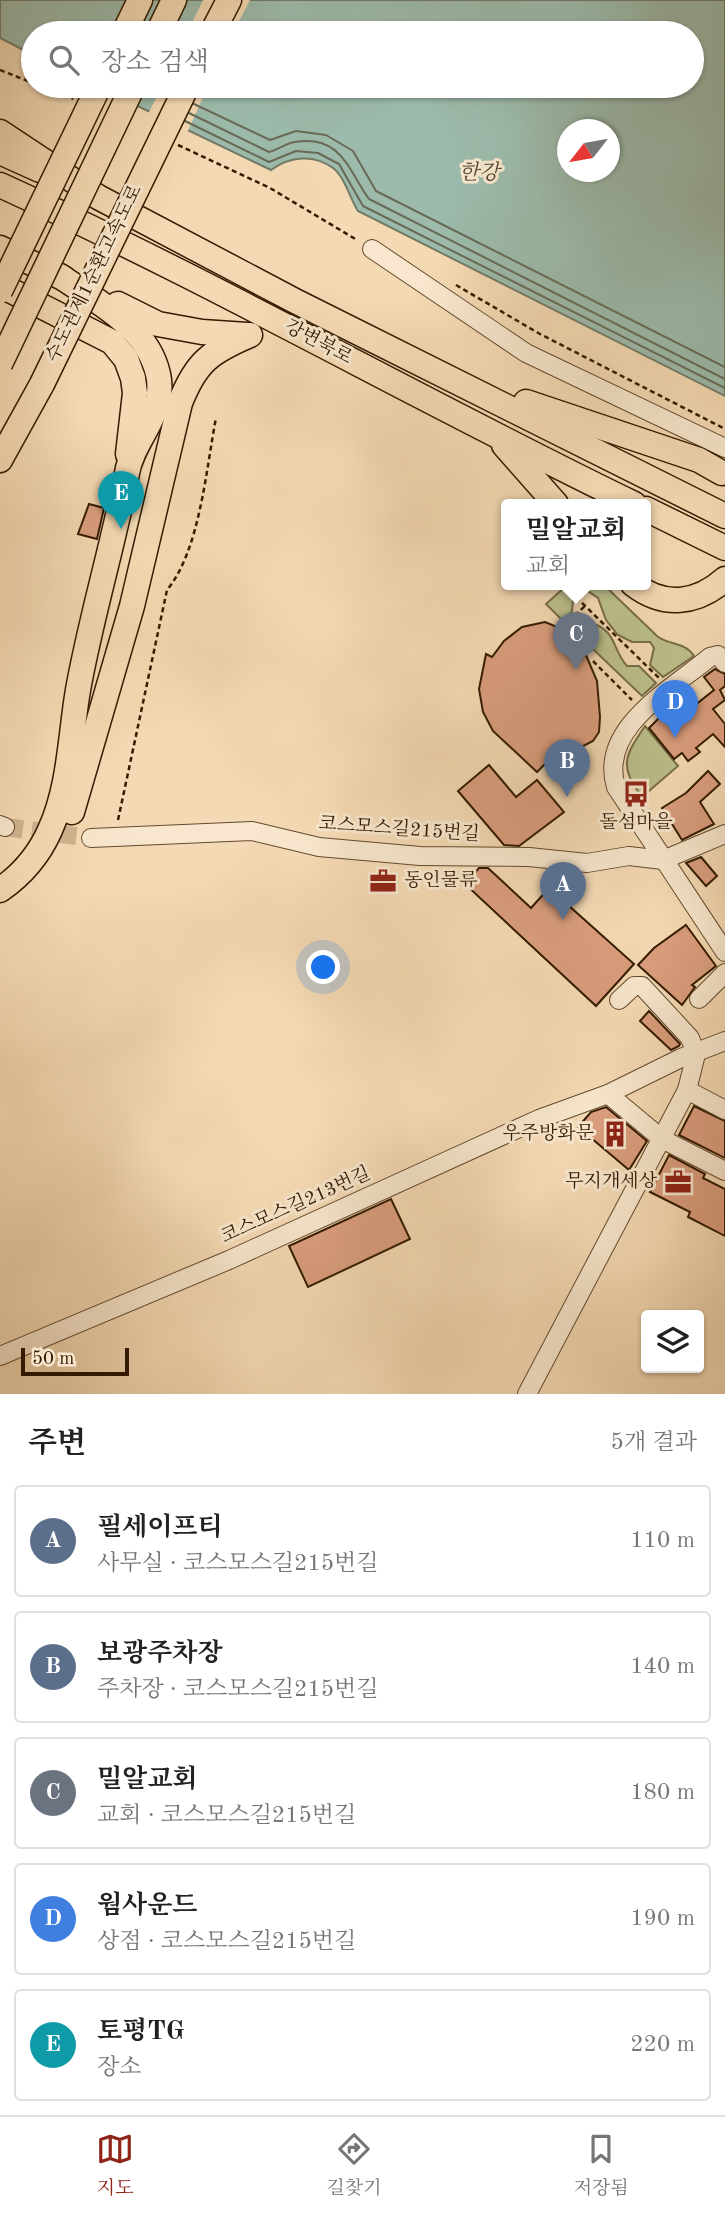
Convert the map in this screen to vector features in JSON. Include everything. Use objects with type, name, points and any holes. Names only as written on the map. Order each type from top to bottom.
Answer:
[{"type":"highway","points":[[130,21],[140,0]]},
{"type":"highway","points":[[164,21],[174,0]]},
{"type":"highway","points":[[218,21],[229,0]]},
{"type":"highway","points":[[0,291],[93,98]]},
{"type":"highway","points":[[0,364],[127,98]]},
{"type":"highway","name":"수도권제1순환고속도로","points":[[0,460],[41,384],[181,98]]},
{"type":"highway","points":[[0,132],[98,197]]},
{"type":"highway","points":[[0,152],[98,197],[725,516]]},
{"type":"highway","name":"강변북로","points":[[0,185],[298,332],[499,439],[624,499]]},
{"type":"highway","points":[[0,248],[159,324],[202,332],[250,335],[298,332]]},
{"type":"highway","points":[[60,276],[131,327],[154,359],[161,392],[156,411],[127,468]]},
{"type":"highway","points":[[0,285],[112,342],[126,359],[135,393],[127,468],[78,689],[65,786],[50,829],[35,858],[24,872],[0,890]]},
{"type":"highway","points":[[0,906],[10,902],[38,879],[58,849],[80,792],[132,606],[180,403],[190,377],[205,358],[250,335]]},
{"type":"highway","points":[[434,370],[687,456],[722,473]]},
{"type":"highway","points":[[499,439],[552,499]]},
{"type":"highway","points":[[651,511],[725,548]]},
{"type":"highway","points":[[643,590],[659,599],[681,601],[699,597],[725,579]]},
{"type":"street","points":[[372,249],[526,353],[725,448]]},
{"type":"street","points":[[718,660],[671,690],[622,734],[614,751],[613,778],[616,787],[725,952]]},
{"type":"street","name":"코스모스길215번길","points":[[91,838],[253,831],[319,848],[420,856],[529,857],[587,863],[629,856],[663,860],[725,834]]},
{"type":"street","points":[[699,999],[725,973]]},
{"type":"street","points":[[527,1394],[687,1090],[696,1054],[690,1038],[642,986],[634,986],[619,1000]]},
{"type":"street","name":"코스모스길213번길","points":[[0,1356],[229,1260],[539,1119],[608,1094],[725,1041]]},
{"type":"street","points":[[687,1090],[725,1110]]},
{"type":"street","points":[[608,1094],[662,1139],[725,1171]]},
{"type":"path","points":[[0,70],[21,78]]},
{"type":"path","points":[[117,837],[119,812],[167,590],[180,575],[215,418]]},
{"type":"path","points":[[576,597],[671,690]]},
{"type":"path","points":[[562,628],[585,606]]},
{"type":"path","points":[[593,661],[644,712]]},
{"type":"green space","points":[[562,590],[574,590],[572,611],[568,617],[561,619],[546,604]]},
{"type":"green space","points":[[586,590],[609,590],[657,636],[686,648],[694,656],[663,677],[650,665],[654,648],[650,642],[632,642],[618,635],[606,620],[598,598]]},
{"type":"green space","points":[[589,622],[610,635],[627,666],[639,666],[656,683],[642,696],[572,629],[579,623]]},
{"type":"green space","points":[[645,726],[678,766],[642,797],[630,777],[627,762],[632,746]]},
{"type":"water","name":"한강","points":[[0,0],[725,0],[725,396],[358,211],[341,177],[326,163],[302,158],[278,165],[271,170],[121,98],[704,98],[704,21],[21,21],[21,49],[0,38]]},
{"type":"pier","points":[[203,0],[250,0],[239,21],[193,21]]},
{"type":"pier","points":[[156,98],[203,98],[187,133],[148,114]]},
{"type":"building","points":[[89,504],[104,508],[97,539],[78,534]]},
{"type":"building","points":[[545,622],[569,632],[583,648],[597,681],[600,717],[599,732],[593,741],[556,760],[554,755],[537,772],[493,731],[483,712],[479,689],[486,654],[492,657],[504,641],[522,627]]},
{"type":"building","points":[[715,669],[725,674],[725,686],[720,690],[725,700],[713,709],[725,724],[725,747],[713,734],[696,748],[700,752],[688,761],[682,753],[674,759],[649,728],[667,710],[675,721],[714,690],[704,677]]},
{"type":"building","points":[[489,765],[516,797],[537,780],[564,812],[519,846],[504,845],[458,791]]},
{"type":"building","points":[[708,771],[720,784],[700,802],[714,824],[682,840],[662,808],[686,793]]},
{"type":"building","points":[[701,857],[717,876],[706,886],[686,863]]},
{"type":"building","points":[[479,868],[488,868],[531,908],[549,888],[634,964],[596,1006],[465,884]]},
{"type":"building","points":[[686,925],[716,966],[692,985],[695,987],[682,1005],[638,965],[654,948]]},
{"type":"building","points":[[649,1011],[679,1046],[671,1050],[640,1021]]},
{"type":"building","points":[[694,1106],[725,1121],[725,1158],[679,1135]]},
{"type":"building","name":"우주방화문","points":[[606,1107],[647,1141],[629,1170],[578,1127],[591,1112]]},
{"type":"building","points":[[669,1155],[705,1174],[703,1178],[725,1189],[725,1236],[688,1217],[690,1212],[650,1192]]},
{"type":"building","points":[[391,1199],[410,1239],[308,1287],[289,1246]]},
{"type":"tunnel","points":[[5,827],[91,838]]},
{"type":"place","name":"토평TG","points":[[121,529]]},
{"type":"place","name":"밀알교회","points":[[576,670]]},
{"type":"place","name":"웜사운드","points":[[675,738]]},
{"type":"place","name":"돌섬마을","points":[[636,794]]},
{"type":"place","name":"보광주차장","points":[[567,797]]},
{"type":"place","name":"동인물류","points":[[383,881]]},
{"type":"place","name":"필세이프티","points":[[563,920]]},
{"type":"place","name":"우주방화문","points":[[615,1134]]},
{"type":"place","name":"무지개세상","points":[[678,1182]]}]
